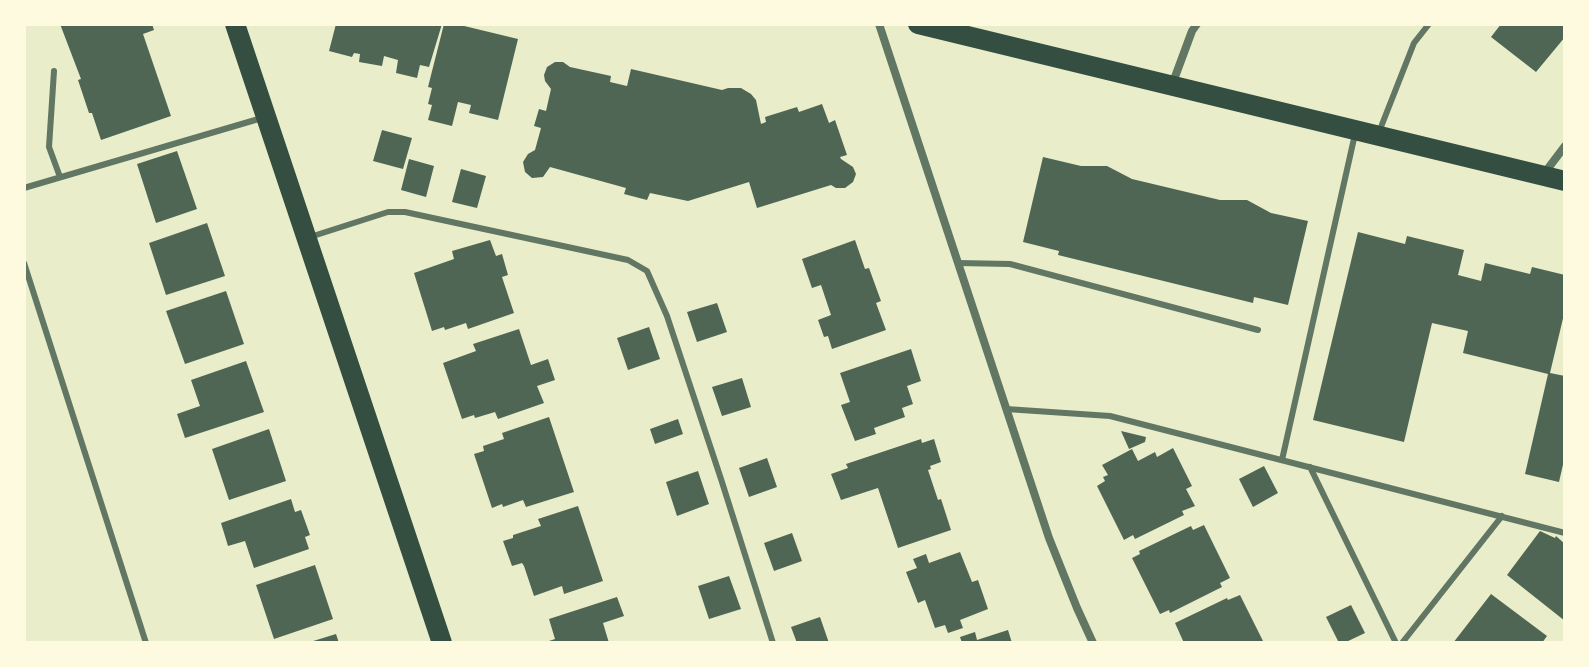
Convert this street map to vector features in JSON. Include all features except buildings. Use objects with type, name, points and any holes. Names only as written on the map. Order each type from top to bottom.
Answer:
[{"type":"main road","points":[[235,24],[442,643]]},
{"type":"main road","points":[[918,24],[1565,181]]},
{"type":"street","points":[[879,24],[1049,538],[1093,643]]},
{"type":"street","points":[[1172,86],[1197,24]]},
{"type":"street","points":[[1542,175],[1565,146]]},
{"type":"lane","points":[[1377,135],[1414,43],[1429,24]]},
{"type":"lane","points":[[54,71],[49,147],[60,177]]},
{"type":"lane","points":[[24,188],[266,117]]},
{"type":"lane","points":[[1282,460],[1356,130]]},
{"type":"lane","points":[[306,238],[388,212],[405,212],[628,260],[647,271],[667,316],[773,643]]},
{"type":"lane","points":[[24,263],[146,643]]},
{"type":"lane","points":[[958,263],[1010,264],[1258,330]]},
{"type":"lane","points":[[1006,409],[1110,416],[1565,533]]},
{"type":"lane","points":[[1310,467],[1396,643]]},
{"type":"lane","points":[[1402,643],[1502,516]]}]
